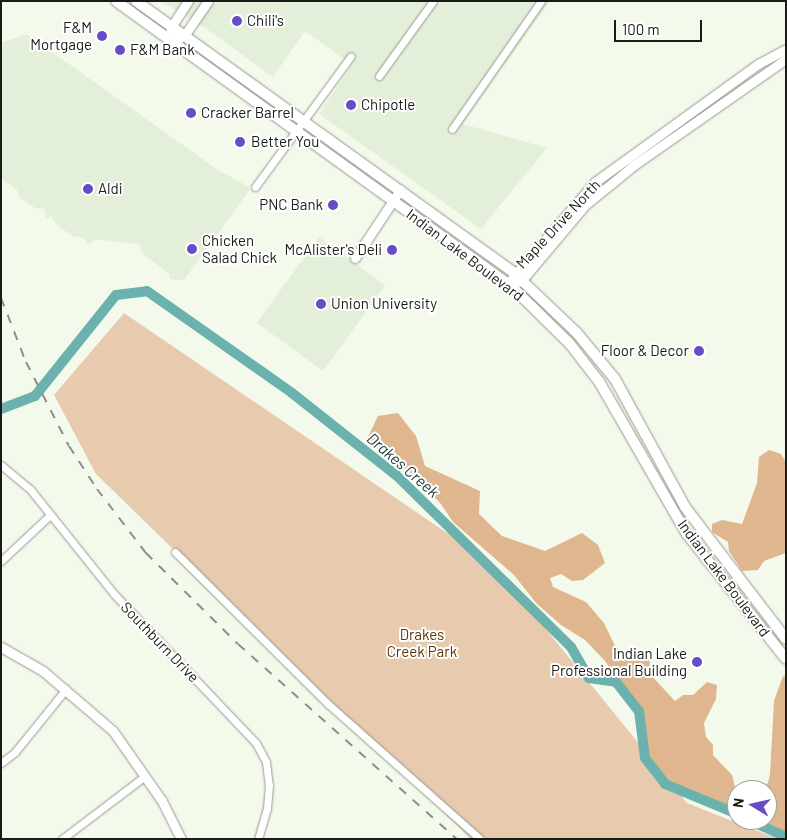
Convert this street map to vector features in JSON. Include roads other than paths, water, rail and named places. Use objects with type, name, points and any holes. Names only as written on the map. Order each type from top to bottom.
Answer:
[{"type":"main road","name":"Indian Lake Boulevard","points":[[116,1],[169,42],[510,285],[570,344],[600,383],[687,534],[786,659]]},
{"type":"main road","name":"Indian Lake Boulevard","points":[[136,1],[514,273],[576,332],[614,379],[685,507],[786,640]]},
{"type":"main road","points":[[743,604],[752,596]]},
{"type":"street","points":[[188,1],[170,26],[169,42],[184,36],[208,1]]},
{"type":"street","points":[[379,76],[433,1]]},
{"type":"street","points":[[452,129],[542,1]]},
{"type":"street","name":"Maple Drive North","points":[[510,285],[514,273],[582,202],[632,161],[785,54]]},
{"type":"street","points":[[255,187],[351,56]]},
{"type":"street","points":[[355,258],[395,202],[400,190]]},
{"type":"street","name":"Maple Drive North","points":[[510,285],[521,281],[582,202]]},
{"type":"street","name":"Southburn Drive","points":[[1,465],[30,489],[114,594],[256,743],[266,762],[269,784],[267,808],[258,839]]},
{"type":"street","points":[[1,561],[50,515]]},
{"type":"street","points":[[175,552],[328,704],[480,839]]},
{"type":"street","points":[[1,647],[66,689],[113,731],[145,776],[181,839]]},
{"type":"street","points":[[1,763],[15,752],[66,689]]},
{"type":"street","points":[[62,839],[145,776]]},
{"type":"waterway","name":"Drakes Creek","points":[[1,409],[35,396],[116,295],[147,291],[292,393],[396,475],[571,647],[589,678],[616,682],[639,711],[645,758],[665,784],[727,810]]},
{"type":"waterway","name":"Drakes Creek","points":[[771,830],[786,837]]},
{"type":"railway","points":[[1,298],[26,362],[69,446],[97,489],[146,553],[238,644],[457,839]]},
{"type":"place","name":"Chili's","points":[[237,21]]},
{"type":"place","name":"F&M Mortgage","points":[[102,36]]},
{"type":"place","name":"F&M Bank","points":[[120,50]]},
{"type":"place","name":"Chipotle","points":[[351,105]]},
{"type":"place","name":"Cracker Barrel","points":[[191,113]]},
{"type":"place","name":"Better You","points":[[240,142]]},
{"type":"place","name":"Aldi","points":[[88,189]]},
{"type":"place","name":"PNC Bank","points":[[333,205]]},
{"type":"place","name":"Chicken Salad Chick","points":[[192,249]]},
{"type":"place","name":"McAlister's Deli","points":[[392,250]]},
{"type":"place","name":"Union University","points":[[321,304]]},
{"type":"place","name":"Floor & Decor","points":[[699,351]]},
{"type":"place","name":"Indian Lake Professional Building","points":[[697,662]]},
{"type":"park label","name":"Drakes Creek Park","points":[[422,642]]}]
